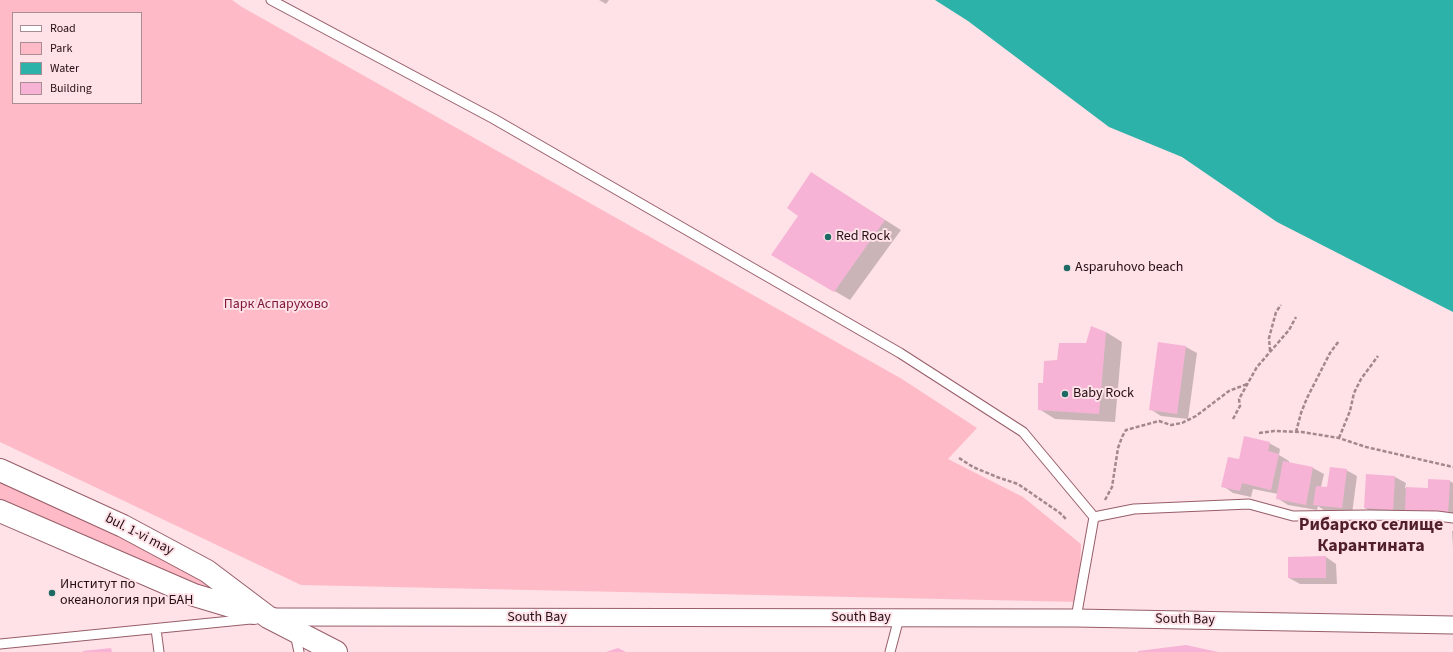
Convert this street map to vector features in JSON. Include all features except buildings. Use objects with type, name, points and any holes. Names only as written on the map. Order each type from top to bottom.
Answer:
[{"type":"main road","name":"bul. 1-vi may","points":[[0,470],[123,526],[207,571],[268,617],[336,652]]},
{"type":"main road","name":"bul. 1-vi may","points":[[0,510],[194,595],[268,617]]},
{"type":"street","name":"South Bay","points":[[268,617],[1076,618],[1453,625]]},
{"type":"lane","points":[[271,0],[494,119],[900,353],[1023,432],[1094,517],[1076,618]]},
{"type":"lane","points":[[1094,517],[1134,509],[1249,504],[1293,516],[1377,515],[1453,518]]},
{"type":"lane","points":[[0,644],[268,617]]},
{"type":"lane","points":[[890,652],[899,618]]},
{"type":"lane","points":[[156,628],[159,652]]},
{"type":"lane","points":[[294,631],[299,652]]},
{"type":"path","points":[[1270,351],[1269,338],[1276,312],[1281,306]]},
{"type":"path","points":[[1233,419],[1240,406],[1238,399],[1257,367],[1289,330],[1296,318]]},
{"type":"path","points":[[1296,432],[1300,413],[1307,398],[1330,353],[1339,341]]},
{"type":"path","points":[[1339,438],[1350,411],[1354,392],[1361,379],[1378,356]]},
{"type":"path","points":[[1094,517],[1112,487],[1118,448],[1126,430],[1159,421],[1171,425],[1182,423],[1196,416],[1229,391],[1247,384]]},
{"type":"path","points":[[1259,433],[1274,431],[1296,432],[1339,438],[1366,447],[1453,466]]},
{"type":"path","points":[[959,458],[973,467],[997,478],[1018,484],[1060,513],[1067,520]]},
{"type":"green space","name":"Парк Аспарухово","points":[[0,0],[232,0],[902,379],[977,428],[948,459],[1023,497],[1081,544],[1079,602],[301,585],[0,442]]},
{"type":"green space","points":[[0,470],[123,526],[268,617],[0,511]]},
{"type":"water","points":[[935,0],[1453,0],[1453,312],[1277,222],[1182,157],[1109,127],[968,21]]},
{"type":"place","name":"Red Rock","points":[[828,237]]},
{"type":"place","name":"Asparuhovo beach","points":[[1067,268]]},
{"type":"place","name":"Baby Rock","points":[[1065,394]]},
{"type":"place","name":"Институт по океанология при БАН","points":[[52,593]]},
{"type":"district","name":"Рибарско селище Карантината","points":[[1371,536]]}]
